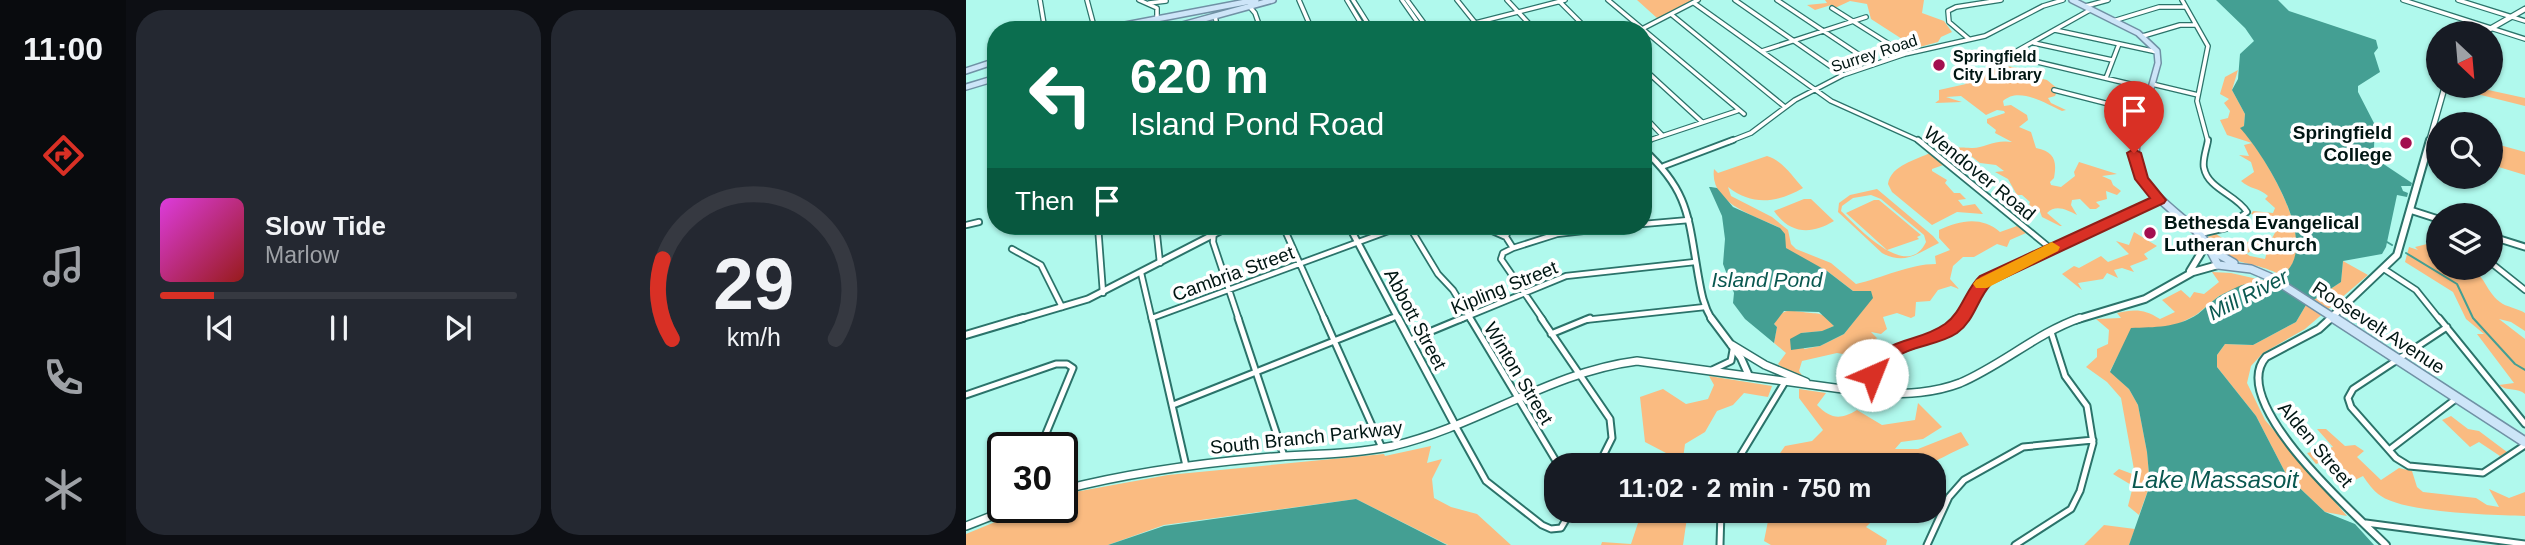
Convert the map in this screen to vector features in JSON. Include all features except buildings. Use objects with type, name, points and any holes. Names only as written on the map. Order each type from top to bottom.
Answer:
[{"type":"main road","points":[[1198,21],[1256,0]]},
{"type":"main road","points":[[1139,21],[1265,0]]},
{"type":"main road","points":[[1245,3],[1273,0]]},
{"type":"main road","points":[[2072,0],[2143,36],[2158,52],[2159,58],[2135,147],[2134,160],[2142,179],[2159,200],[2200,234],[2218,265]]},
{"type":"main road","points":[[2503,22],[2525,9]]},
{"type":"main road","points":[[966,71],[987,64]]},
{"type":"main road","points":[[966,87],[987,81]]},
{"type":"main road","name":"Alden Street","points":[[2333,316],[2397,256],[2442,98]]},
{"type":"main road","points":[[2189,272],[2201,253],[2200,234]]},
{"type":"main road","points":[[2210,250],[2244,268]]},
{"type":"main road","name":"Roosevelt Avenue","points":[[1749,376],[1870,393],[1915,394],[1959,384],[1988,370],[2050,331],[2085,316],[2154,295],[2189,272],[2218,265],[2244,268],[2268,275],[2525,443]]},
{"type":"main road","name":"Roosevelt Avenue","points":[[1732,345],[1765,365],[1817,386]]},
{"type":"main road","name":"South Branch Parkway","points":[[1078,486],[1186,466],[1382,448],[1456,427],[1576,372],[1607,363],[1637,361],[1749,376]]},
{"type":"main road","points":[[966,526],[987,518]]},
{"type":"street","points":[[1040,0],[1044,21]]},
{"type":"street","points":[[1087,0],[1094,21]]},
{"type":"street","points":[[1139,0],[1157,8]]},
{"type":"street","points":[[1299,0],[1308,21]]},
{"type":"street","points":[[1347,0],[1359,21]]},
{"type":"street","points":[[1353,0],[1366,21]]},
{"type":"street","points":[[1402,0],[1417,21]]},
{"type":"street","points":[[1407,0],[1423,21]]},
{"type":"street","points":[[1457,0],[1473,21]]},
{"type":"street","points":[[1507,0],[1526,21]]},
{"type":"street","points":[[1483,21],[1565,0]]},
{"type":"street","points":[[1608,0],[1632,21]]},
{"type":"street","points":[[1735,0],[1843,75]]},
{"type":"street","points":[[1777,0],[1873,64]]},
{"type":"street","points":[[1969,39],[1949,22],[1948,11],[1956,7],[2001,0]]},
{"type":"street","points":[[2043,0],[2050,3]]},
{"type":"street","name":"Surrey Road","points":[[1664,166],[1748,135],[1768,123],[1784,107],[1843,75],[1905,54],[1991,34],[2050,3],[2063,0]]},
{"type":"street","points":[[2083,7],[2108,0]]},
{"type":"street","points":[[2182,0],[2208,47],[2198,95],[2208,138],[2204,164],[2206,174],[2247,211],[2235,222],[2214,233],[2200,234]]},
{"type":"street","points":[[2403,0],[2467,21]]},
{"type":"street","points":[[2458,0],[2525,21]]},
{"type":"street","points":[[2469,3],[2475,0]]},
{"type":"street","points":[[1149,4],[1168,1]]},
{"type":"street","points":[[1157,8],[1168,1]]},
{"type":"street","points":[[1559,1],[1579,21]]},
{"type":"street","points":[[1652,24],[1696,1]]},
{"type":"street","name":"Wendover Road","points":[[1696,1],[1814,89],[1840,105],[1923,142],[2050,248]]},
{"type":"street","points":[[1245,3],[1255,13],[1258,21]]},
{"type":"street","points":[[2113,21],[2163,7],[2186,8]]},
{"type":"street","points":[[1157,8],[1157,17]]},
{"type":"street","points":[[1832,8],[1905,54]]},
{"type":"street","points":[[1982,58],[2008,55],[2090,10]]},
{"type":"street","points":[[1672,15],[1784,107]]},
{"type":"street","points":[[1214,16],[1216,21]]},
{"type":"street","points":[[1357,17],[1363,16]]},
{"type":"street","points":[[1762,51],[1866,17]]},
{"type":"street","points":[[2143,36],[2178,25],[2197,25]]},
{"type":"street","points":[[2055,30],[2158,52]]},
{"type":"street","points":[[2503,33],[2525,39]]},
{"type":"street","points":[[1652,35],[1744,114]]},
{"type":"street","points":[[2033,43],[2112,60]]},
{"type":"street","points":[[2106,78],[2119,44]]},
{"type":"street","points":[[2008,55],[2106,78],[2198,95]]},
{"type":"street","points":[[1652,76],[1702,122]]},
{"type":"street","points":[[2054,90],[2144,113]]},
{"type":"street","points":[[1652,139],[1738,110]]},
{"type":"street","points":[[1652,125],[1662,135]]},
{"type":"street","name":"Roosevelt Avenue","points":[[1652,156],[1664,166],[1682,190],[1690,220],[1704,307],[1746,366],[1749,376]]},
{"type":"street","points":[[1870,393],[1872,375],[1885,357],[1950,330],[1965,316],[1975,291],[1986,280],[2050,248],[2159,200]]},
{"type":"street","points":[[2410,210],[2426,215]]},
{"type":"street","points":[[1652,223],[1690,220]]},
{"type":"street","points":[[966,225],[979,222]]},
{"type":"street","points":[[1099,235],[1102,293]]},
{"type":"street","points":[[1157,235],[1160,263]]},
{"type":"street","points":[[966,335],[1062,308],[1102,293],[1213,235],[1228,289],[1285,457]]},
{"type":"street","points":[[1287,235],[1382,448]]},
{"type":"street","name":"Abbott Street","points":[[1354,235],[1456,427]]},
{"type":"street","name":"Cambria Street","points":[[1152,318],[1377,235]]},
{"type":"street","name":"Winton Street","points":[[1414,235],[1438,274],[1452,288],[1551,453]]},
{"type":"street","points":[[1502,235],[1513,248]]},
{"type":"street","points":[[1554,235],[1513,248],[1503,253],[1501,260],[1609,419],[1614,432],[1613,441],[1606,453]]},
{"type":"street","points":[[2503,240],[2525,247]]},
{"type":"street","points":[[1013,249],[1041,265],[1062,308]]},
{"type":"street","name":"Kipling Street","points":[[1410,340],[1575,274],[1695,261]]},
{"type":"street","points":[[2384,268],[2414,288],[2525,424]]},
{"type":"street","points":[[2503,272],[2525,290]]},
{"type":"street","points":[[1141,273],[1186,466]]},
{"type":"street","points":[[1550,334],[1590,318],[1704,307]]},
{"type":"street","points":[[1173,405],[1397,316]]},
{"type":"street","name":"Alden Street","points":[[2333,316],[2318,330],[2266,358],[2258,369],[2256,385],[2263,404],[2290,443],[2328,487],[2386,545]]},
{"type":"street","points":[[2447,327],[2353,389],[2348,398],[2351,407],[2389,450],[2409,466],[2480,473],[2496,467],[2525,443]]},
{"type":"street","points":[[2015,545],[2071,509],[2080,491],[2093,440],[2087,406],[2065,376],[2050,331]]},
{"type":"street","points":[[1712,370],[1731,361],[1732,345]]},
{"type":"street","points":[[966,395],[1056,364],[1067,364],[1073,368],[1047,432]]},
{"type":"street","points":[[1742,453],[1785,382]]},
{"type":"street","points":[[2389,450],[2458,398]]},
{"type":"street","points":[[1456,427],[1486,481],[1542,525],[1551,529],[1561,528],[1564,523]]},
{"type":"street","points":[[1927,545],[1949,497],[1964,480],[2023,447],[2093,440]]},
{"type":"street","points":[[1720,545],[1721,523]]},
{"type":"street","points":[[2366,523],[2525,544]]},
{"type":"shaded area","points":[[1637,0],[1702,0],[1657,18]]},
{"type":"shaded area","points":[[1825,0],[1924,0],[1922,13],[1944,21],[1952,32],[1941,37],[1938,42],[1916,48],[1871,19],[1867,4],[1850,1],[1835,8],[1831,5],[1815,10],[1807,5],[1827,3]]},
{"type":"shaded area","points":[[2002,65],[2033,71],[2023,74],[2047,80],[2058,89],[2055,96],[2048,98],[2051,103],[2066,110],[2062,111],[2041,101],[2017,95],[2003,101],[2004,106],[2011,105],[2027,115],[2028,120],[2019,127],[2031,132],[2036,148],[2047,152],[2053,158],[2055,172],[2051,185],[2061,187],[2075,176],[2079,162],[2117,174],[2102,176],[2111,180],[2121,191],[2117,195],[2106,191],[2107,199],[2096,202],[2100,206],[2096,209],[2090,209],[2080,199],[2072,200],[2071,205],[2077,215],[2058,208],[2050,210],[2047,213],[2060,226],[2042,217],[2039,209],[2032,208],[2022,195],[2017,195],[2008,179],[1995,172],[2004,171],[1996,165],[1980,163],[1964,154],[1951,160],[1943,152],[2012,142],[1995,133],[1996,130],[1987,123],[1987,119],[2005,113],[2004,111],[1997,110],[1986,115],[1961,96],[1946,97],[1962,102],[1935,103],[1939,100],[1939,90],[1966,84],[1963,82],[1976,80]]},
{"type":"shaded area","points":[[2238,70],[2232,90],[2245,114],[2244,126],[2241,128],[2251,140],[2263,158],[2275,179],[2294,225],[2297,246],[2293,264],[2280,275],[2230,258],[2213,247],[2207,237],[2216,234],[2250,256],[2265,259],[2268,248],[2260,244],[2248,253],[2241,245],[2256,238],[2271,240],[2277,229],[2277,221],[2251,214],[2253,211],[2273,213],[2275,208],[2265,199],[2268,196],[2241,181],[2254,172],[2251,162],[2239,155],[2249,156],[2244,145],[2252,143],[2227,135],[2220,120],[2228,118],[2230,111],[2224,103],[2229,99],[2220,94],[2225,77]]},
{"type":"shaded area","points":[[2503,93],[2525,98],[2525,106],[2493,98],[2503,98]]},
{"type":"shaded area","points":[[2503,146],[2525,152],[2525,175],[2503,168]]},
{"type":"shaded area","points":[[1932,152],[1946,164],[1932,171],[1947,180],[1945,183],[1954,193],[1960,193],[1966,199],[1958,200],[1963,206],[1975,204],[1983,214],[1957,212],[1932,225],[1892,192],[1888,184],[1894,172]]},
{"type":"shaded area","points":[[1767,156],[1782,165],[1803,188],[1784,197],[1755,200],[1728,187],[1731,196],[1772,217],[1788,230],[1791,244],[1796,249],[1831,263],[1856,284],[1906,269],[1936,264],[1935,256],[1950,250],[1939,238],[1939,230],[1955,224],[1978,222],[2000,232],[2017,226],[2026,233],[2010,240],[2007,247],[1997,244],[1974,257],[1963,257],[1953,266],[1950,279],[1959,289],[1951,286],[1938,290],[1930,301],[1916,302],[1915,316],[1911,318],[1897,313],[1883,317],[1887,329],[1881,334],[1871,332],[1877,338],[1861,357],[1837,353],[1802,361],[1799,371],[1804,378],[1778,364],[1786,353],[1774,343],[1777,327],[1774,324],[1780,315],[1789,311],[1820,314],[1834,326],[1823,331],[1801,333],[1804,349],[1820,346],[1844,334],[1872,298],[1867,291],[1853,291],[1827,271],[1791,253],[1786,248],[1780,228],[1736,207],[1719,191],[1714,181],[1714,169],[1718,173]]},
{"type":"shaded area","points":[[1877,189],[1939,243],[1919,254],[1905,258],[1882,253],[1838,212],[1839,203],[1850,195]],"holes":[[[1871,195],[1881,199],[1924,235],[1926,242],[1918,253],[1907,256],[1883,248],[1841,211],[1842,206],[1853,198]]]},
{"type":"shaded area","points":[[1804,199],[1811,199],[1834,221],[1817,229],[1801,230],[1787,224],[1774,211]]},
{"type":"shaded area","points":[[1879,200],[1921,235],[1917,237],[1919,239],[1887,250],[1846,213]]},
{"type":"shaded area","points":[[2134,232],[2157,246],[2144,254],[2148,259],[2130,266],[2134,272],[2122,268],[2114,270],[2118,278],[2107,273],[2103,279],[2078,283],[2082,290],[2062,274],[2074,266],[2079,268],[2101,256],[2108,262],[2129,254],[2116,241],[2129,245]]},
{"type":"shaded area","points":[[2426,244],[2426,275],[2405,262],[2409,247],[2418,250],[2415,247]]},
{"type":"shaded area","points":[[2343,261],[2368,275],[2305,329],[2263,353],[2251,366],[2247,383],[2265,420],[2347,516],[2325,512],[2287,476],[2256,416],[2217,367],[2217,355],[2225,344],[2253,345],[2296,322],[2306,305],[2341,282]]},
{"type":"shaded area","points":[[2212,272],[2231,273],[2266,281],[2246,284],[2219,296],[2196,315],[2119,354],[2110,371],[2129,389],[2138,405],[2150,485],[2139,515],[2128,506],[2133,486],[2113,474],[2119,469],[2135,475],[2121,398],[2107,382],[2086,367],[2097,357],[2097,349],[2108,344],[2109,330],[2096,319],[2121,318],[2117,313],[2134,311],[2149,313],[2160,319],[2175,312],[2162,300],[2181,290],[2190,298],[2194,292],[2204,294],[2219,282]]},
{"type":"shaded area","points":[[2434,280],[2482,280],[2500,302],[2525,313],[2525,331],[2511,322],[2499,319],[2525,339],[2525,394],[2499,385],[2514,383],[2477,334],[2484,334],[2466,319],[2453,292]]},
{"type":"shaded area","points":[[1709,376],[1772,386],[1768,397],[1744,393],[1733,405],[1717,411],[1705,432],[1685,444],[1684,453],[1666,453],[1645,442],[1640,397],[1663,389],[1686,404],[1708,399],[1714,385]]},
{"type":"shaded area","points":[[1799,389],[1826,393],[1817,405],[1827,413],[1841,417],[1857,410],[1882,425],[1915,420],[1918,403],[1942,427],[1923,439],[1901,442],[1895,449],[1918,449],[1961,432],[1969,445],[1946,456],[1946,453],[1780,453],[1785,446],[1812,441],[1823,430],[1799,398]]},
{"type":"shaded area","points":[[2451,416],[2468,429],[2479,431],[2507,452],[2500,456],[2479,442],[2470,447],[2442,420]]},
{"type":"shaded area","points":[[2317,429],[2326,429],[2345,446],[2355,445],[2364,451],[2357,457],[2381,480],[2399,468],[2412,471],[2417,487],[2423,492],[2476,498],[2487,505],[2499,507],[2489,489],[2509,498],[2525,492],[2525,516],[2450,512],[2409,506],[2381,496],[2363,476],[2341,487],[2332,478],[2345,470],[2333,458],[2316,464],[2307,453],[2333,447]]},
{"type":"shaded area","points":[[1431,446],[1427,463],[1442,459],[1432,479],[1434,498],[1451,507],[1477,514],[1511,545],[1448,545],[1356,499],[1164,525],[1108,545],[966,545],[966,534],[993,523],[1078,523],[1078,491],[1168,475],[1385,456]]},
{"type":"shaded area","points":[[1638,523],[1686,523],[1683,545],[1601,545],[1602,542],[1631,544]]},
{"type":"shaded area","points":[[1768,523],[1870,523],[1866,527],[1887,540],[1886,545],[1771,545],[1764,541]]},
{"type":"shaded area","points":[[2104,525],[2135,529],[2129,545],[2084,545]]},
{"type":"water","name":"Lake Massasoit","points":[[2216,0],[2278,0],[2289,11],[2376,40],[2378,48],[2374,53],[2380,72],[2358,86],[2358,92],[2375,125],[2374,147],[2379,161],[2412,183],[2411,186],[2401,186],[2403,191],[2408,193],[2407,197],[2397,195],[2386,247],[2382,254],[2343,261],[2341,282],[2306,305],[2296,322],[2253,345],[2225,344],[2217,355],[2217,367],[2256,416],[2287,476],[2325,512],[2355,524],[2374,545],[2129,545],[2150,485],[2147,452],[2138,405],[2129,389],[2110,372],[2131,328],[2165,326],[2190,319],[2219,296],[2235,288],[2283,274],[2295,257],[2296,239],[2292,218],[2273,176],[2240,128],[2244,126],[2245,114],[2232,90],[2238,79],[2240,54],[2254,41],[2245,28]]},
{"type":"water","name":"Island Pond","points":[[1709,187],[1717,188],[1733,207],[1780,228],[1785,234],[1786,248],[1827,271],[1853,291],[1871,291],[1873,298],[1844,334],[1820,346],[1791,350],[1790,339],[1801,333],[1822,331],[1834,326],[1819,312],[1784,311],[1774,324],[1777,327],[1774,343],[1745,319],[1733,303],[1734,293],[1723,264],[1725,239],[1722,216]]},
{"type":"water","points":[[1356,499],[1447,545],[1108,545],[1164,526]]},
{"type":"waterway","points":[[2387,242],[2392,245]]},
{"type":"waterway","points":[[2406,253],[2457,284],[2473,318],[2515,364],[2525,370]]},
{"type":"slow traffic","points":[[1981,284],[2052,247]]},
{"type":"place","name":"Springfield City Library","points":[[1939,65]]},
{"type":"place","name":"Springfield College","points":[[2406,143]]},
{"type":"place","name":"Bethesda Evangelical Lutheran Church","points":[[2150,233]]},
{"type":"route","points":[[1872,375],[1885,357],[1950,330],[1965,316],[1975,291],[1986,280],[2050,248],[2159,200],[2142,179],[2136,167],[2134,153]]},
{"type":"water label","name":"Mill River","points":[[2248,295]]}]
